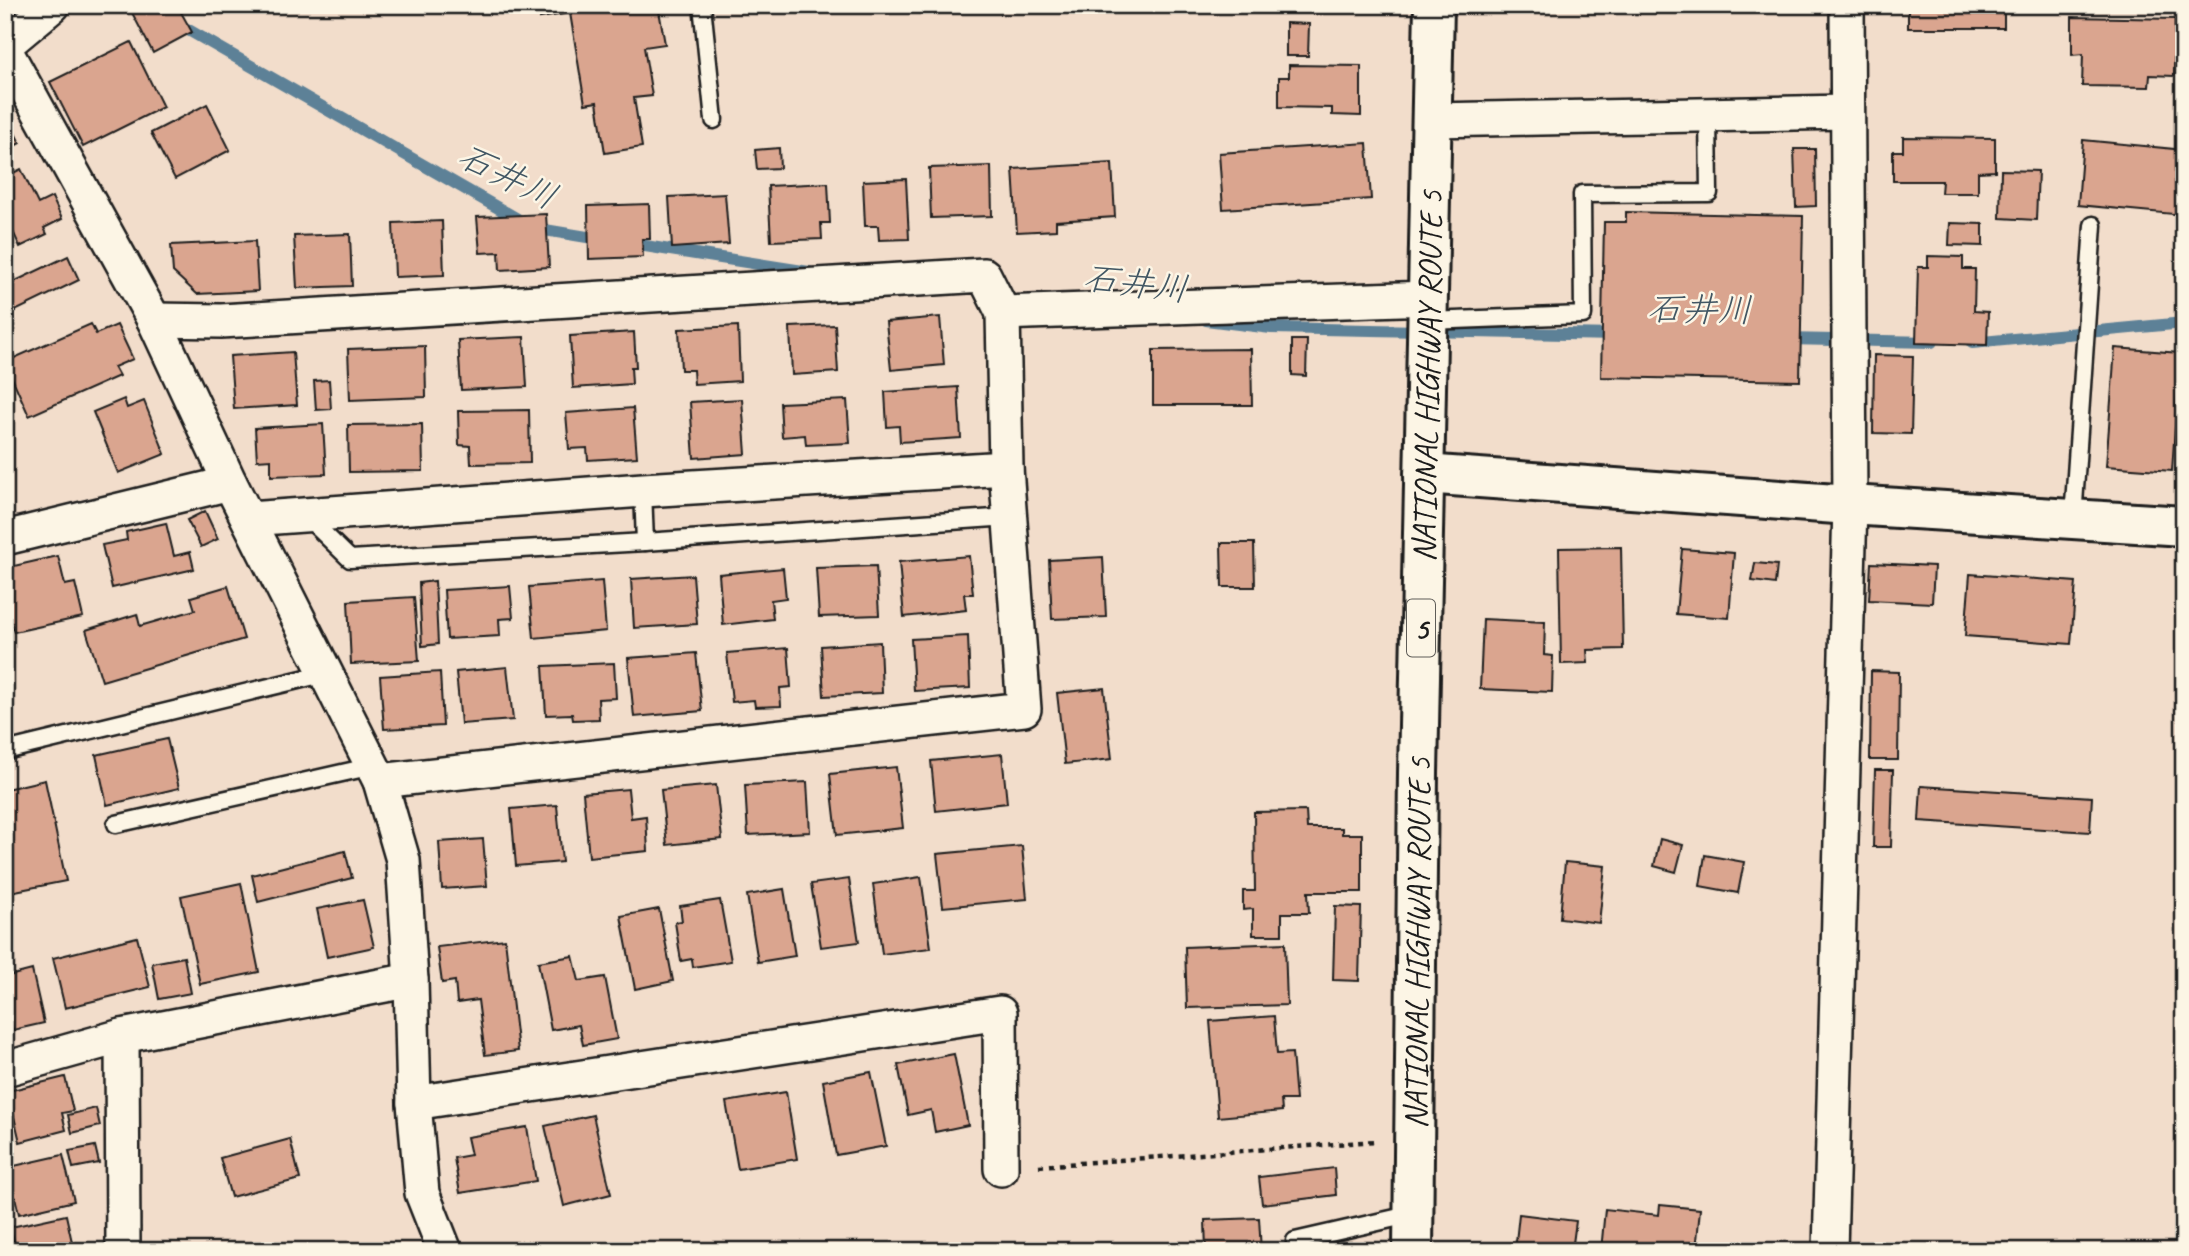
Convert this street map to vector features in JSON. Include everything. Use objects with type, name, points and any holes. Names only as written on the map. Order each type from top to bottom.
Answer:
[{"type":"main road","name":"NATIONAL HIGHWAY ROUTE 5","points":[[1413,1232],[1434,5]]},
{"type":"main road","points":[[1424,474],[2184,526]]},
{"type":"street","points":[[52,5],[5,48],[154,320],[230,483],[376,773],[403,860],[411,980],[414,1103],[422,1194],[445,1251]]},
{"type":"street","points":[[1830,1251],[1850,505],[1847,5]]},
{"type":"street","points":[[1432,120],[1847,112]]},
{"type":"street","points":[[154,320],[221,321],[984,275],[1003,313],[1006,468],[1024,709],[376,773]]},
{"type":"street","points":[[1003,313],[1428,309]]},
{"type":"street","points":[[249,519],[643,490],[1006,468]]},
{"type":"street","points":[[5,538],[230,483]]},
{"type":"street","points":[[5,1069],[122,1036],[411,980]]},
{"type":"street","points":[[414,1103],[1000,1013],[1001,1169]]},
{"type":"street","points":[[122,1036],[123,1251]]},
{"type":"lane","points":[[702,5],[714,120]]},
{"type":"lane","points":[[1428,309],[1583,315],[1583,194],[1709,193],[1708,115]]},
{"type":"lane","points":[[2073,519],[2093,225]]},
{"type":"lane","points":[[643,490],[645,542]]},
{"type":"lane","points":[[304,515],[350,559],[1009,517]]},
{"type":"lane","points":[[5,751],[327,673]]},
{"type":"lane","points":[[116,824],[376,773]]},
{"type":"lane","points":[[1295,1251],[1296,1241],[1413,1232]]},
{"type":"path","points":[[1001,1169],[1415,1138]]},
{"type":"building","points":[[128,5],[177,5],[192,32],[153,53]]},
{"type":"building","points":[[538,5],[658,5],[665,44],[644,47],[652,96],[634,98],[642,147],[605,153],[597,102],[585,104],[570,13],[540,18]]},
{"type":"building","points":[[1908,5],[2004,5],[2004,28],[1908,28]]},
{"type":"building","points":[[2072,17],[2175,19],[2174,76],[2150,75],[2149,87],[2082,86],[2083,54],[2072,55]]},
{"type":"building","points":[[1286,23],[1309,24],[1308,56],[1286,56]]},
{"type":"building","points":[[2180,36],[2184,36],[2184,77],[2181,77]]},
{"type":"building","points":[[131,42],[163,107],[83,147],[50,82]]},
{"type":"building","points":[[1289,65],[1361,66],[1361,116],[1332,115],[1332,108],[1279,107],[1279,77],[1289,77]]},
{"type":"building","points":[[207,104],[230,150],[175,179],[151,133]]},
{"type":"building","points":[[5,113],[20,143],[5,151]]},
{"type":"building","points":[[1903,137],[1995,138],[1995,171],[1978,172],[1978,193],[1941,193],[1942,181],[1893,181],[1893,151],[1903,151]]},
{"type":"building","points":[[2083,140],[2184,150],[2184,215],[2078,205]]},
{"type":"building","points":[[1367,143],[1371,199],[1223,209],[1219,153]]},
{"type":"building","points":[[779,148],[780,168],[757,169],[755,150]]},
{"type":"building","points":[[1794,149],[1815,149],[1816,206],[1796,207]]},
{"type":"building","points":[[1112,163],[1115,217],[1056,221],[1056,230],[1017,232],[1013,169]]},
{"type":"building","points":[[991,166],[992,216],[931,218],[929,168]]},
{"type":"building","points":[[21,169],[38,204],[52,197],[62,219],[44,228],[47,234],[20,247],[5,214],[5,177]]},
{"type":"building","points":[[2001,170],[2038,171],[2036,220],[2000,218]]},
{"type":"building","points":[[906,179],[909,239],[879,240],[878,226],[865,226],[863,181]]},
{"type":"building","points":[[828,183],[830,223],[821,223],[822,239],[771,241],[768,186]]},
{"type":"building","points":[[725,194],[729,244],[672,248],[669,197]]},
{"type":"building","points":[[649,204],[650,239],[642,239],[643,257],[589,259],[588,206]]},
{"type":"building","points":[[1626,212],[1803,216],[1800,381],[1601,377],[1604,222],[1626,222]]},
{"type":"building","points":[[546,214],[549,267],[500,270],[499,252],[480,253],[477,217]]},
{"type":"building","points":[[442,221],[444,275],[395,277],[393,223]]},
{"type":"building","points":[[1950,223],[1983,224],[1983,246],[1949,245]]},
{"type":"building","points":[[350,234],[352,286],[297,288],[294,236]]},
{"type":"building","points":[[255,241],[258,291],[197,294],[173,272],[171,245]]},
{"type":"building","points":[[68,256],[79,280],[5,316],[5,286]]},
{"type":"building","points":[[1928,256],[1963,257],[1963,269],[1975,269],[1974,311],[1988,312],[1987,345],[1916,343],[1918,267],[1928,267]]},
{"type":"building","points":[[940,317],[944,365],[891,370],[886,322]]},
{"type":"building","points":[[91,324],[96,334],[117,325],[133,359],[114,367],[119,376],[29,416],[5,362]]},
{"type":"building","points":[[835,325],[838,372],[792,375],[790,327]]},
{"type":"building","points":[[738,326],[740,381],[694,384],[693,370],[681,370],[679,329]]},
{"type":"building","points":[[634,332],[636,367],[631,367],[632,384],[573,388],[570,336]]},
{"type":"building","points":[[524,337],[527,387],[461,390],[458,340]]},
{"type":"building","points":[[1292,340],[1307,340],[1306,376],[1292,375]]},
{"type":"building","points":[[425,346],[426,397],[350,400],[348,349]]},
{"type":"building","points":[[2115,348],[2180,353],[2172,471],[2106,466]]},
{"type":"building","points":[[1251,349],[1252,405],[1153,405],[1153,350]]},
{"type":"building","points":[[293,352],[297,405],[234,409],[230,356]]},
{"type":"building","points":[[1874,355],[1913,356],[1911,434],[1873,433]]},
{"type":"building","points":[[329,380],[331,409],[316,410],[314,381]]},
{"type":"building","points":[[958,387],[961,438],[900,442],[899,426],[887,427],[885,392]]},
{"type":"building","points":[[124,399],[127,408],[144,401],[165,454],[118,473],[93,412]]},
{"type":"building","points":[[742,399],[746,454],[694,458],[690,402]]},
{"type":"building","points":[[847,400],[850,443],[806,445],[805,435],[782,437],[780,403]]},
{"type":"building","points":[[633,408],[637,457],[588,460],[587,448],[569,449],[566,413]]},
{"type":"building","points":[[529,410],[530,463],[471,464],[470,446],[459,445],[458,411]]},
{"type":"building","points":[[323,424],[326,474],[271,476],[271,459],[257,460],[255,428]]},
{"type":"building","points":[[422,424],[423,471],[349,472],[348,425]]},
{"type":"building","points":[[205,511],[218,539],[201,547],[187,520]]},
{"type":"building","points":[[166,523],[174,556],[190,552],[194,569],[112,588],[102,545],[127,540],[126,532]]},
{"type":"building","points":[[1221,543],[1254,543],[1255,587],[1222,587]]},
{"type":"building","points":[[1621,547],[1623,649],[1587,650],[1588,663],[1561,664],[1559,548]]},
{"type":"building","points":[[1682,549],[1734,553],[1729,618],[1676,614]]},
{"type":"building","points":[[58,556],[65,585],[75,583],[83,617],[14,632],[8,610],[5,610],[5,568]]},
{"type":"building","points":[[969,556],[973,594],[964,594],[966,610],[904,617],[899,562]]},
{"type":"building","points":[[1103,557],[1106,617],[1052,619],[1049,560]]},
{"type":"building","points":[[1755,563],[1777,565],[1775,584],[1752,581]]},
{"type":"building","points":[[1871,563],[1934,566],[1932,603],[1869,600]]},
{"type":"building","points":[[876,566],[879,615],[819,617],[816,568]]},
{"type":"building","points":[[783,568],[786,598],[771,600],[773,619],[723,625],[719,574]]},
{"type":"building","points":[[1970,574],[2076,582],[2071,644],[1965,636]]},
{"type":"building","points":[[693,575],[697,624],[634,628],[631,579]]},
{"type":"building","points":[[435,581],[438,644],[422,646],[419,583]]},
{"type":"building","points":[[602,581],[606,631],[534,638],[529,587]]},
{"type":"building","points":[[228,586],[244,639],[102,681],[86,630],[137,614],[140,626],[195,610],[191,597]]},
{"type":"building","points":[[510,586],[513,618],[499,619],[500,636],[447,639],[444,590]]},
{"type":"building","points":[[414,597],[419,661],[351,664],[348,601]]},
{"type":"building","points":[[1483,619],[1545,622],[1544,655],[1553,656],[1552,692],[1480,689]]},
{"type":"building","points":[[968,636],[970,688],[914,691],[911,639]]},
{"type":"building","points":[[880,642],[882,693],[824,696],[821,646]]},
{"type":"building","points":[[788,648],[791,687],[780,688],[781,706],[755,707],[754,700],[732,702],[727,653]]},
{"type":"building","points":[[696,653],[702,711],[634,717],[628,658]]},
{"type":"building","points":[[614,663],[616,698],[598,699],[599,719],[573,720],[572,714],[546,715],[543,666]]},
{"type":"building","points":[[507,667],[513,720],[461,724],[456,672]]},
{"type":"building","points":[[1871,671],[1899,672],[1898,760],[1870,760]]},
{"type":"building","points":[[440,672],[443,726],[384,729],[380,676]]},
{"type":"building","points":[[1104,688],[1112,759],[1065,764],[1057,693]]},
{"type":"building","points":[[167,739],[179,788],[107,805],[96,755]]},
{"type":"building","points":[[1002,754],[1007,803],[936,811],[931,761]]},
{"type":"building","points":[[896,767],[903,828],[837,835],[830,774]]},
{"type":"building","points":[[1875,770],[1893,770],[1891,847],[1873,847]]},
{"type":"building","points":[[45,780],[66,881],[5,893],[6,789]]},
{"type":"building","points":[[807,782],[810,832],[748,835],[745,785]]},
{"type":"building","points":[[716,785],[722,839],[667,845],[661,790]]},
{"type":"building","points":[[1921,786],[2092,797],[2090,832],[1919,821]]},
{"type":"building","points":[[628,789],[631,818],[646,816],[648,851],[589,857],[583,793]]},
{"type":"building","points":[[557,805],[562,862],[516,866],[511,809]]},
{"type":"building","points":[[1306,811],[1307,828],[1342,828],[1342,834],[1362,834],[1362,892],[1308,892],[1309,913],[1282,913],[1282,935],[1253,935],[1253,909],[1243,910],[1243,891],[1255,891],[1254,812]]},
{"type":"building","points":[[483,839],[487,886],[442,889],[439,842]]},
{"type":"building","points":[[1660,839],[1683,845],[1676,872],[1654,866]]},
{"type":"building","points":[[1022,846],[1027,899],[943,907],[937,854]]},
{"type":"building","points":[[345,851],[352,878],[258,902],[252,875]]},
{"type":"building","points":[[1705,855],[1744,862],[1738,893],[1700,886]]},
{"type":"building","points":[[1565,862],[1605,866],[1599,923],[1560,918]]},
{"type":"building","points":[[921,877],[931,948],[882,954],[873,884]]},
{"type":"building","points":[[849,879],[859,942],[821,947],[811,884]]},
{"type":"building","points":[[241,883],[259,972],[200,984],[181,896]]},
{"type":"building","points":[[784,889],[795,956],[758,962],[747,895]]},
{"type":"building","points":[[363,900],[374,947],[327,957],[317,909]]},
{"type":"building","points":[[720,900],[731,961],[693,967],[692,959],[681,961],[675,922],[682,921],[680,906]]},
{"type":"building","points":[[1335,906],[1361,907],[1359,981],[1333,980]]},
{"type":"building","points":[[659,909],[673,981],[635,989],[621,916]]},
{"type":"building","points":[[137,937],[150,987],[65,1008],[53,958]]},
{"type":"building","points":[[505,939],[518,1051],[485,1055],[478,1000],[457,1003],[455,981],[442,983],[437,947]]},
{"type":"building","points":[[1285,943],[1287,1005],[1187,1008],[1185,947]]},
{"type":"building","points":[[573,956],[579,981],[605,977],[617,1039],[583,1045],[579,1025],[551,1030],[538,962]]},
{"type":"building","points":[[184,957],[191,993],[159,999],[152,963]]},
{"type":"building","points":[[32,970],[44,1023],[13,1030],[5,997],[5,977]]},
{"type":"building","points":[[1274,1016],[1277,1054],[1292,1053],[1296,1100],[1281,1100],[1282,1111],[1218,1117],[1210,1021]]},
{"type":"building","points":[[954,1054],[968,1125],[935,1132],[931,1110],[908,1115],[898,1065]]},
{"type":"building","points":[[871,1072],[886,1146],[836,1155],[823,1081]]},
{"type":"building","points":[[65,1077],[73,1111],[62,1113],[66,1130],[20,1142],[8,1091]]},
{"type":"building","points":[[786,1092],[797,1159],[738,1169],[726,1102]]},
{"type":"building","points":[[96,1108],[100,1126],[72,1133],[68,1115]]},
{"type":"building","points":[[593,1115],[611,1194],[564,1206],[545,1126]]},
{"type":"building","points":[[527,1127],[536,1181],[460,1193],[454,1158],[471,1155],[467,1137]]},
{"type":"building","points":[[290,1139],[300,1179],[231,1197],[220,1158]]},
{"type":"building","points":[[95,1146],[99,1163],[73,1168],[69,1151]]},
{"type":"building","points":[[63,1155],[74,1201],[19,1214],[15,1197],[5,1199],[5,1168]]},
{"type":"building","points":[[1334,1168],[1336,1195],[1262,1204],[1259,1177]]},
{"type":"building","points":[[1660,1205],[1700,1209],[1696,1251],[1601,1251],[1605,1209],[1659,1215]]},
{"type":"building","points":[[1519,1214],[1576,1221],[1572,1251],[1515,1251]]},
{"type":"building","points":[[66,1215],[74,1251],[16,1251],[11,1227]]},
{"type":"building","points":[[1259,1218],[1261,1251],[1206,1251],[1205,1220]]},
{"type":"waterway","name":"石井川","points":[[178,24],[533,228],[605,240]]},
{"type":"waterway","name":"石井川","points":[[626,243],[809,272]]},
{"type":"waterway","name":"石井川","points":[[1206,320],[1271,328],[1617,335]]},
{"type":"waterway","name":"石井川","points":[[1972,343],[2184,323]]},
{"type":"waterway","name":"石井川","points":[[1786,339],[1932,342]]}]
